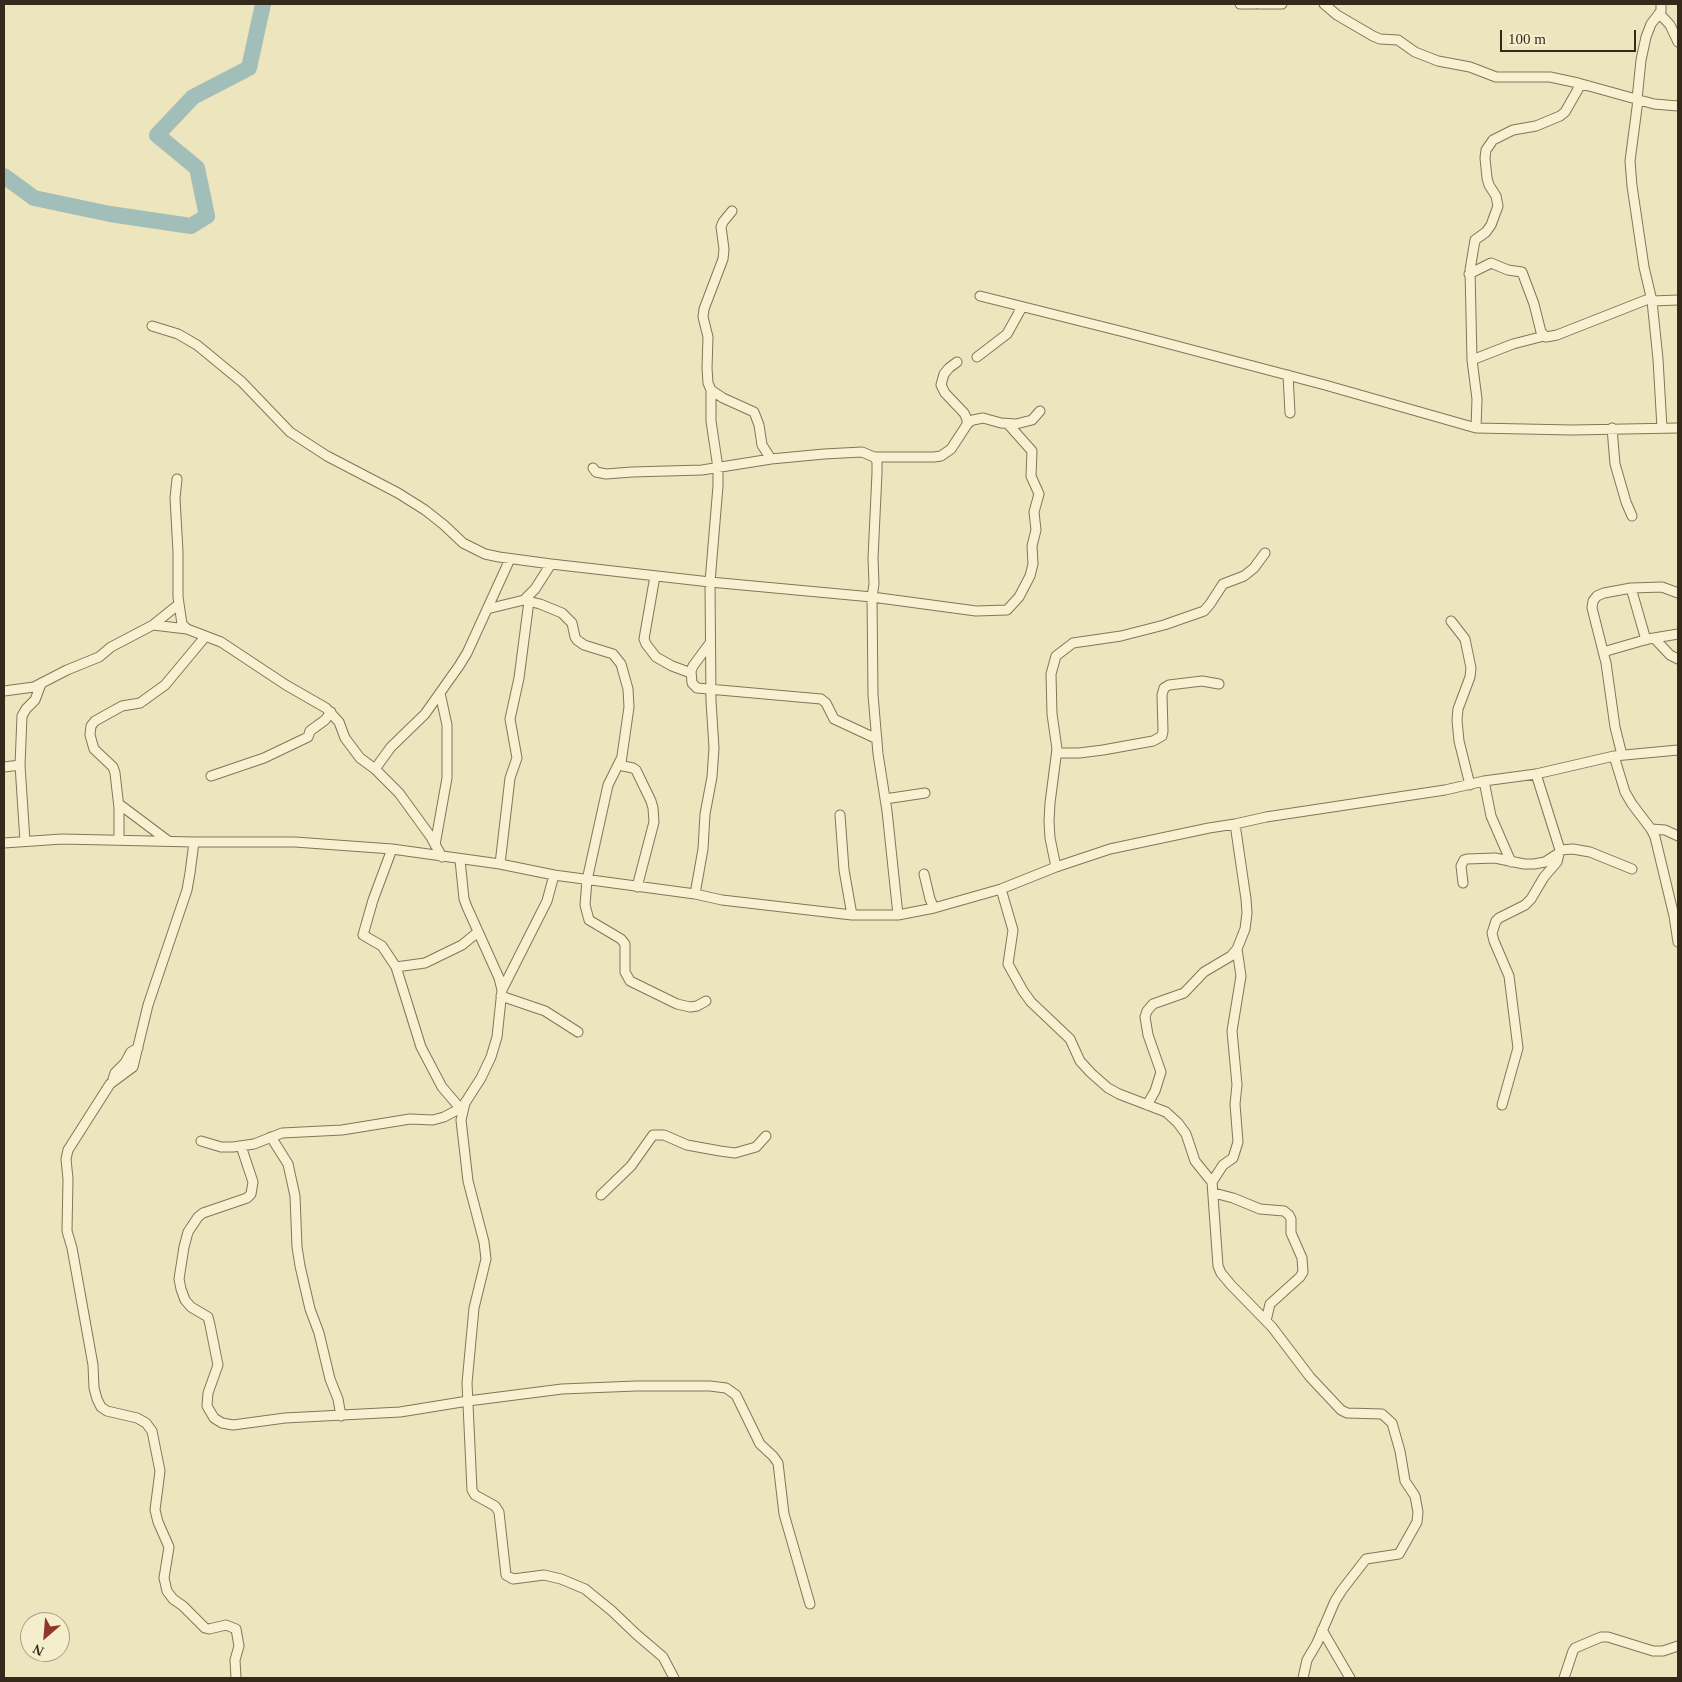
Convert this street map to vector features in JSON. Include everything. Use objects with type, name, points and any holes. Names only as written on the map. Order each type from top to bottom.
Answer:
[{"type":"street","points":[[1240,4],[1255,4]]},
{"type":"street","points":[[1259,4],[1282,4]]},
{"type":"street","points":[[1324,4],[1365,33],[1380,39],[1398,40],[1414,52],[1438,60],[1470,67],[1496,78],[1550,78],[1581,84],[1654,104],[1678,106]]},
{"type":"street","points":[[1662,428],[1652,299],[1634,208],[1630,161],[1641,60],[1646,37],[1660,9],[1678,42]]},
{"type":"street","points":[[1476,428],[1477,399],[1472,360],[1470,274],[1475,240],[1486,232],[1498,206],[1496,196],[1487,178],[1485,158],[1488,145],[1513,130],[1536,126],[1560,116],[1565,112],[1581,84]]},
{"type":"street","points":[[695,894],[703,848],[705,814],[714,748],[711,690],[710,582],[718,497],[718,468],[711,420],[711,390],[708,383],[707,368],[708,337],[704,309],[724,259],[723,222],[732,211]]},
{"type":"street","points":[[1470,274],[1491,263],[1508,270],[1522,272],[1534,304],[1541,332],[1544,336]]},
{"type":"street","points":[[980,296],[1288,375],[1476,428],[1572,430],[1678,428]]},
{"type":"street","points":[[1472,360],[1513,344],[1557,334],[1652,299],[1678,300]]},
{"type":"street","points":[[977,357],[1007,334],[1022,307]]},
{"type":"street","points":[[152,326],[178,334],[197,345],[242,382],[290,432],[327,456],[398,493],[440,521],[463,543],[485,554],[510,559],[655,576],[872,597],[976,611],[998,612],[1007,610],[1019,597],[1030,576],[1033,564],[1032,546],[1036,530],[1034,512],[1039,494],[1031,476],[1032,451],[1008,424]]},
{"type":"street","points":[[957,362],[948,368],[941,385],[945,393],[964,413],[967,425]]},
{"type":"street","points":[[1288,375],[1290,413]]},
{"type":"street","points":[[711,390],[723,398],[754,412],[759,424],[762,445],[771,460]]},
{"type":"street","points":[[593,468],[596,472],[606,474],[702,470],[824,454],[862,452],[874,457],[934,457],[941,456],[951,449],[967,425],[973,420],[983,418],[1008,424],[1027,422],[1032,420],[1040,411]]},
{"type":"street","points":[[1612,428],[1615,464],[1632,516]]},
{"type":"street","points":[[874,457],[877,461],[877,473],[872,597],[873,694],[898,915]]},
{"type":"street","points":[[177,479],[175,518],[178,552],[178,604],[180,621],[187,629]]},
{"type":"street","points":[[1056,868],[1050,838],[1049,821],[1052,782],[1057,753],[1052,714],[1051,674],[1056,656],[1072,643],[1121,636],[1164,625],[1204,611],[1221,585],[1244,576],[1254,568],[1265,554]]},
{"type":"street","points":[[375,769],[392,747],[425,714],[467,653],[510,559]]},
{"type":"street","points":[[500,864],[510,778],[517,758],[510,719],[518,678],[527,601],[551,564]]},
{"type":"street","points":[[655,576],[644,638],[646,644],[656,657],[691,674]]},
{"type":"street","points":[[1678,593],[1662,587],[1631,588],[1597,596],[1593,601],[1592,608],[1603,652],[1625,792],[1651,829],[1658,846],[1678,942]]},
{"type":"street","points":[[1631,588],[1650,639],[1678,659]]},
{"type":"street","points":[[487,608],[527,601],[540,604],[567,616],[572,623],[575,637],[584,645],[613,654],[621,664],[628,689],[629,707],[621,759],[608,786],[587,880],[585,905],[588,920],[621,939],[624,944],[625,972],[630,981],[684,1006],[697,1006],[706,1001]]},
{"type":"street","points":[[4,691],[34,687],[67,670],[99,657],[116,645],[153,625],[178,604]]},
{"type":"street","points":[[1451,621],[1465,639],[1471,668],[1458,710],[1457,720],[1459,742],[1470,785]]},
{"type":"street","points":[[153,625],[187,629],[221,642],[332,712],[352,748],[360,758],[375,769],[399,793],[431,837],[442,857]]},
{"type":"street","points":[[1603,652],[1650,639],[1678,634]]},
{"type":"street","points":[[119,840],[119,804],[114,770],[94,749],[90,735],[91,726],[122,706],[140,703],[165,685],[205,637]]},
{"type":"street","points":[[710,643],[693,666],[691,674],[694,685],[702,689],[711,690],[821,699],[826,703],[834,719],[877,739]]},
{"type":"street","points":[[1057,753],[1095,751],[1153,741],[1162,736],[1162,694],[1164,688],[1169,685],[1202,681],[1219,684]]},
{"type":"street","points":[[25,841],[20,765],[22,716],[35,700],[41,684]]},
{"type":"street","points":[[435,845],[447,778],[447,725],[440,693]]},
{"type":"street","points":[[211,776],[264,758],[308,737],[310,731],[332,712]]},
{"type":"street","points":[[4,843],[62,839],[167,840],[194,842],[295,842],[392,849],[460,860],[500,864],[587,880],[695,894],[722,900],[852,915],[898,915],[934,908],[1000,889],[1110,849],[1209,828],[1266,816],[1414,795],[1484,781],[1536,774],[1618,756],[1678,750]]},
{"type":"street","points":[[621,759],[623,766],[636,770],[652,800],[654,808],[654,822],[637,887]]},
{"type":"street","points":[[4,767],[20,765]]},
{"type":"street","points":[[1502,1105],[1518,1048],[1509,976],[1492,933],[1496,920],[1525,905],[1531,898],[1544,877],[1557,862],[1560,852],[1536,774]]},
{"type":"street","points":[[1484,781],[1491,816],[1511,862]]},
{"type":"street","points":[[885,799],[924,793]]},
{"type":"street","points":[[119,804],[167,840]]},
{"type":"street","points":[[840,815],[844,870],[852,915]]},
{"type":"street","points":[[1147,1104],[1155,1091],[1162,1072],[1148,1035],[1145,1017],[1147,1011],[1153,1004],[1184,993],[1204,972],[1224,961],[1237,949],[1245,929],[1247,912],[1235,824]]},
{"type":"street","points":[[1651,829],[1665,830],[1678,836]]},
{"type":"street","points":[[194,842],[186,890],[148,1005],[133,1067],[112,1081],[68,1150],[66,1159],[68,1235],[93,1365],[95,1393],[101,1407],[106,1412],[142,1420],[151,1428],[160,1471],[155,1510],[158,1522],[169,1544],[164,1578],[167,1591],[173,1599],[205,1628],[209,1629],[226,1625],[236,1629],[239,1646],[235,1660],[236,1678]]},
{"type":"street","points":[[392,849],[362,933],[364,937],[382,946],[396,967],[421,1047],[442,1087],[462,1107]]},
{"type":"street","points":[[1463,883],[1461,871],[1464,860],[1486,858],[1524,864],[1541,864],[1560,852],[1573,849],[1590,852],[1632,869]]},
{"type":"street","points":[[460,860],[464,898],[499,978],[502,993],[497,1037],[491,1057],[462,1107],[461,1120],[468,1181],[484,1242],[486,1259],[474,1308],[467,1383],[472,1490],[475,1494],[495,1506],[499,1512],[506,1575],[514,1579],[544,1575],[561,1579],[585,1589],[663,1657],[674,1678]]},
{"type":"street","points":[[924,874],[934,908]]},
{"type":"street","points":[[502,993],[547,901],[554,875]]},
{"type":"street","points":[[1000,889],[1013,930],[1008,964],[1031,1002],[1070,1039],[1080,1061],[1108,1088],[1166,1112],[1178,1122],[1186,1134],[1198,1166],[1212,1182],[1218,1260],[1221,1273],[1231,1286],[1266,1321],[1310,1377],[1341,1410],[1347,1413],[1382,1414],[1392,1423],[1400,1451],[1405,1481],[1416,1499],[1417,1522],[1400,1552],[1366,1559],[1335,1601],[1317,1643],[1307,1660],[1303,1678]]},
{"type":"street","points":[[396,967],[425,963],[462,945],[478,932]]},
{"type":"street","points":[[1212,1182],[1223,1165],[1233,1158],[1238,1142],[1235,1104],[1238,1085],[1232,1031],[1241,976],[1237,949]]},
{"type":"street","points":[[502,993],[546,1012],[578,1032]]},
{"type":"street","points":[[200,1141],[227,1148],[254,1144],[282,1133],[342,1130],[410,1119],[433,1120],[444,1117],[462,1107]]},
{"type":"street","points":[[601,1195],[631,1166],[653,1135],[664,1135],[687,1144],[735,1153],[756,1147],[766,1136]]},
{"type":"street","points":[[271,1137],[288,1164],[295,1196],[297,1246],[300,1266],[310,1309],[319,1333],[341,1416]]},
{"type":"street","points":[[241,1146],[254,1182],[252,1194],[247,1198],[203,1213],[198,1217],[188,1232],[179,1279],[180,1289],[185,1300],[191,1307],[208,1317],[218,1365],[208,1394],[207,1406],[214,1418],[222,1423],[233,1424],[285,1418],[400,1412],[562,1389],[710,1386],[730,1390],[740,1401],[760,1444],[778,1462],[784,1514],[810,1604]]},
{"type":"street","points":[[1214,1194],[1233,1198],[1260,1210],[1284,1210],[1290,1215],[1291,1233],[1302,1258],[1303,1272],[1270,1304],[1266,1321]]},
{"type":"street","points":[[1322,1630],[1350,1678]]},
{"type":"street","points":[[1564,1678],[1575,1648],[1601,1637],[1653,1652],[1678,1646]]},
{"type":"waterway","points":[[4,176],[34,198],[110,214],[191,226],[207,216],[197,168],[157,135],[193,97],[249,68],[263,4]]}]
